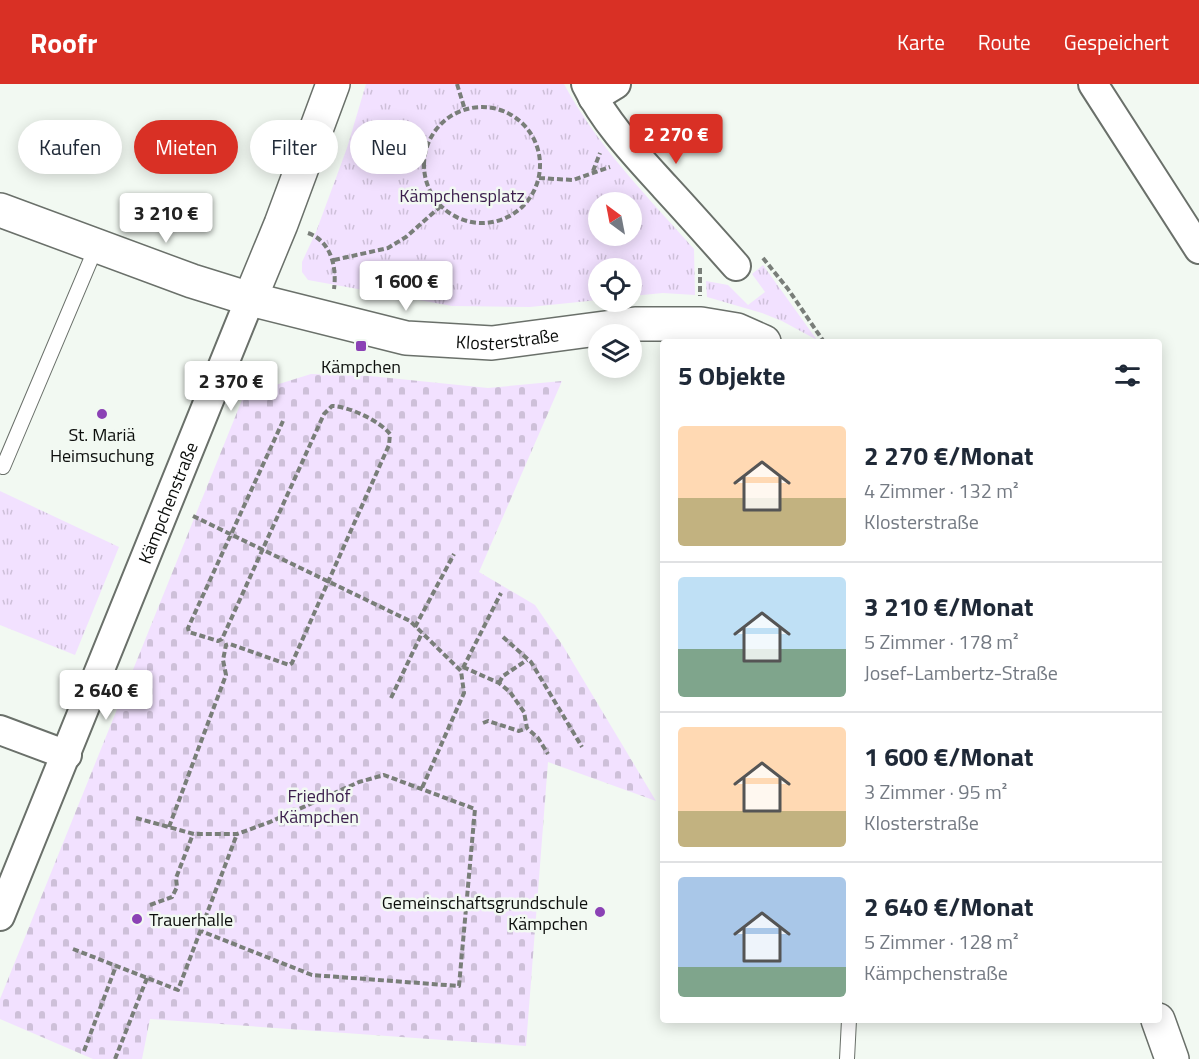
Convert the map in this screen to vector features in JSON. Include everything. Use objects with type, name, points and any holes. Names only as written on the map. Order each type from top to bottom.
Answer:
[{"type":"main road","name":"Kämpchenstraße","points":[[250,299],[281,224],[333,84]]},
{"type":"main road","name":"Klosterstraße","points":[[0,210],[192,281],[250,299],[406,338],[492,343],[635,324],[701,324],[737,330],[757,339]]},
{"type":"main road","points":[[1159,1023],[1172,1059]]},
{"type":"street","points":[[1093,84],[1199,249]]},
{"type":"street","points":[[598,89],[639,159],[699,225],[747,260]]},
{"type":"street","name":"Kämpchenstraße","points":[[0,916],[250,299]]},
{"type":"street","points":[[0,730],[67,755]]},
{"type":"lane","points":[[3,467],[97,245]]},
{"type":"lane","points":[[847,1059],[849,1023]]},
{"type":"path","points":[[457,84],[465,110]]},
{"type":"path","points":[[483,107],[499,109],[515,117],[528,129],[537,144],[540,161],[539,178],[533,194],[522,208],[507,218],[490,223],[472,222],[455,217],[441,206],[430,190],[424,171],[426,151],[434,133],[448,118],[465,110],[483,107]]},
{"type":"path","points":[[539,178],[573,180],[592,172],[639,159]]},
{"type":"path","points":[[334,260],[388,248],[406,237],[441,206]]},
{"type":"path","points":[[281,224],[313,235],[327,248],[334,260],[335,286],[326,318]]},
{"type":"path","points":[[699,225],[701,324]]},
{"type":"path","points":[[747,260],[788,289],[822,339]]},
{"type":"path","points":[[170,827],[226,675],[223,660],[226,645],[230,644],[289,665],[292,663],[388,445],[390,434],[384,426],[341,406],[332,406],[324,414],[222,639],[218,641],[189,632],[188,628],[284,421]]},
{"type":"path","points":[[166,507],[195,517],[410,621],[462,669],[499,683],[510,692],[524,712],[527,728],[538,738],[548,754]]},
{"type":"path","points":[[415,627],[454,554]]},
{"type":"path","points":[[422,788],[464,693],[462,669],[501,593]]},
{"type":"path","points":[[391,698],[422,633]]},
{"type":"path","points":[[503,637],[531,662],[582,747]]},
{"type":"path","points":[[499,683],[503,676],[527,660]]},
{"type":"path","points":[[483,723],[488,720],[519,731],[527,728]]},
{"type":"path","points":[[135,818],[193,834],[237,834],[270,822],[359,782],[384,776],[475,809],[459,986],[312,975],[201,931]]},
{"type":"path","points":[[150,905],[172,897],[193,834]]},
{"type":"path","points":[[73,949],[178,990],[237,834]]},
{"type":"path","points":[[84,1051],[116,966]]},
{"type":"path","points":[[116,1059],[147,978]]},
{"type":"green space","name":"Kämpchensplatz","points":[[366,84],[564,84],[577,107],[608,150],[694,249],[695,295],[663,293],[642,295],[642,258],[588,258],[588,301],[530,307],[452,306],[308,280],[302,272],[302,262],[316,232],[350,138],[350,174],[428,174],[428,120],[355,120]]},
{"type":"green space","points":[[763,265],[816,339],[762,313],[707,297],[706,281],[728,285],[748,305],[765,292],[752,274]]},
{"type":"green space","name":"Friedhof Kämpchen","points":[[311,374],[370,376],[488,388],[562,381],[479,572],[535,605],[563,646],[656,801],[548,762],[526,1046],[150,1019],[142,1059],[93,1059],[0,1019],[0,999],[244,395]]},
{"type":"green space","points":[[0,491],[119,547],[75,655],[0,625]]},
{"type":"place","name":"Kämpchen","points":[[361,346]]},
{"type":"place","name":"St. Mariä Heimsuchung","points":[[102,414]]},
{"type":"place","name":"Gemeinschaftsgrundschule Kämpchen","points":[[600,912]]},
{"type":"place","name":"Trauerhalle","points":[[137,919]]}]
